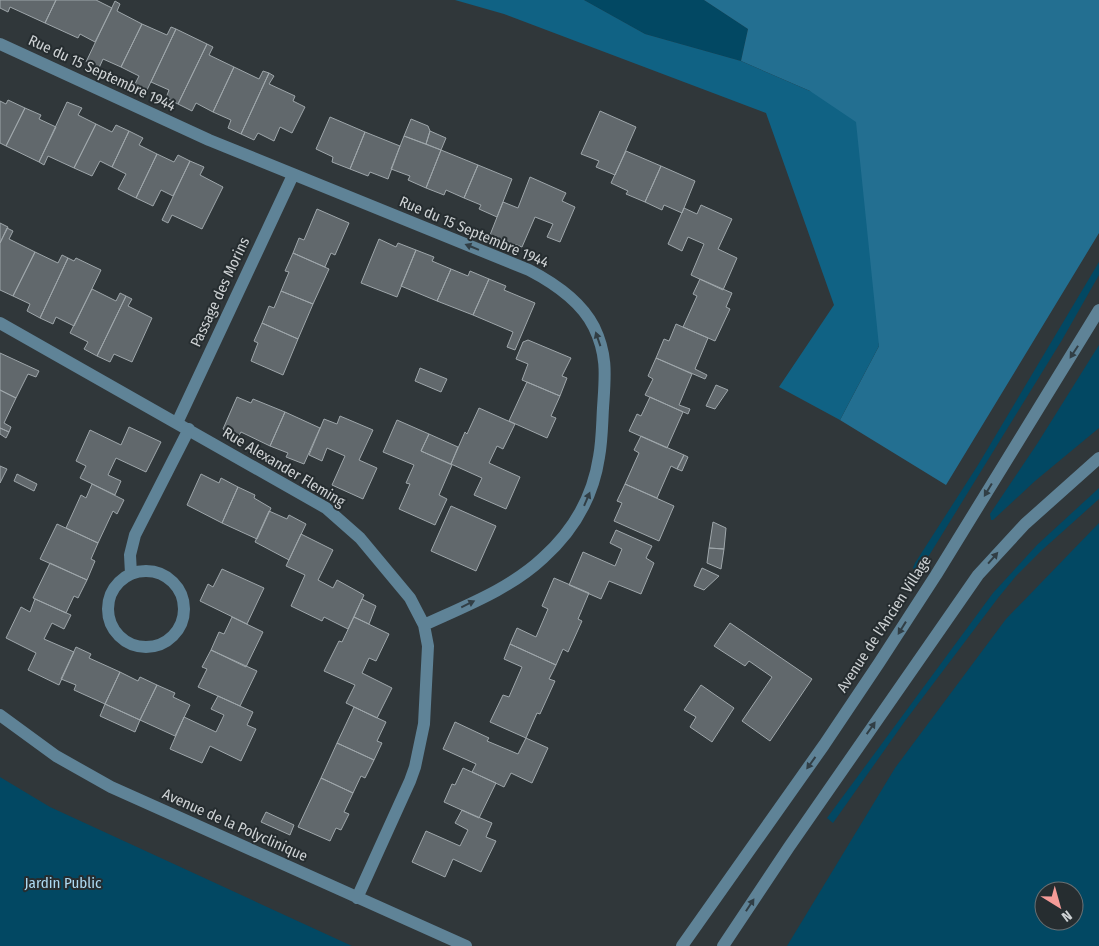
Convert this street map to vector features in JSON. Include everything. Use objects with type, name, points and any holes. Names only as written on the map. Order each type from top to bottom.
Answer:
[{"type":"street","name":"Rue du 15 Septembre 1944","points":[[0,44],[208,140],[529,270],[566,293],[586,314],[599,340],[606,368],[600,456],[594,483],[583,509],[556,546],[533,567],[508,584],[424,625]]},
{"type":"street","name":"Passage des Morins","points":[[177,423],[293,175]]},
{"type":"street","name":"Avenue de l'Ancien Village","points":[[682,946],[824,745],[884,655],[936,575],[1099,310]]},
{"type":"street","name":"Rue Alexander Fleming","points":[[0,323],[315,501],[339,518],[360,538],[410,598],[424,625],[428,659],[424,724],[419,753],[410,781],[357,898]]},
{"type":"street","points":[[131,574],[130,555],[134,535],[189,429]]},
{"type":"street","points":[[723,946],[789,847],[968,589],[1025,524],[1099,458]]},
{"type":"street","points":[[145,570],[160,572],[173,580],[182,592],[185,608],[183,622],[174,635],[162,644],[148,647],[133,645],[120,637],[111,625],[108,610],[110,595],[118,582],[131,574],[145,570]]},
{"type":"street","name":"Avenue de la Polyclinique","points":[[0,715],[56,756],[103,783],[466,946]]},
{"type":"green space","points":[[584,0],[704,0],[748,29],[741,61],[645,34]]},
{"type":"green space","points":[[1099,262],[1099,275],[1062,340],[917,575],[913,568],[915,563],[978,465]]},
{"type":"green space","points":[[1099,345],[1099,428],[991,520],[990,514],[1037,444]]},
{"type":"green space","points":[[1099,488],[1099,499],[1041,551],[1016,576],[998,598],[905,721],[833,823],[827,818],[993,593],[1037,545]]},
{"type":"green space","points":[[1099,523],[1099,946],[787,946],[895,768],[1006,619]]},
{"type":"green space","name":"Jardin Public","points":[[0,777],[50,807],[352,946],[0,946]]},
{"type":"shaded area","points":[[455,0],[584,0],[645,34],[741,61],[810,91],[856,122],[879,346],[840,420],[779,387],[834,305],[766,113],[504,14]]},
{"type":"shaded area","points":[[704,0],[1099,0],[1099,233],[946,485],[840,420],[879,346],[810,91],[741,61],[748,29]]},
{"type":"building","points":[[0,0],[56,0],[45,23],[10,7],[8,12],[0,8]]},
{"type":"building","points":[[56,0],[96,0],[112,8],[95,42],[80,34],[78,38],[45,23]]},
{"type":"building","points":[[115,1],[120,4],[117,11],[142,24],[121,67],[103,59],[99,68],[86,62]]},
{"type":"building","points":[[142,24],[167,35],[171,27],[176,29],[147,90],[135,84],[139,76],[121,67]]},
{"type":"building","points":[[176,29],[207,44],[178,104],[166,98],[169,90],[151,82]]},
{"type":"building","points":[[207,44],[213,47],[209,55],[234,67],[213,112],[196,103],[192,111],[178,104]]},
{"type":"building","points":[[234,67],[259,79],[263,71],[269,73],[241,134],[228,128],[231,120],[213,112]]},
{"type":"building","points":[[269,73],[274,76],[269,84],[295,96],[293,101],[305,107],[292,133],[280,127],[274,141],[258,133],[254,140],[241,134]]},
{"type":"building","points":[[8,100],[25,108],[6,146],[0,143],[0,101],[6,104]]},
{"type":"building","points":[[67,102],[82,108],[78,115],[96,124],[74,168],[48,156],[44,165],[39,162]]},
{"type":"building","points":[[25,108],[41,115],[39,119],[56,127],[39,162],[6,146]]},
{"type":"building","points":[[600,111],[636,127],[615,175],[596,167],[599,161],[581,154]]},
{"type":"building","points":[[330,117],[365,132],[350,169],[332,162],[333,157],[316,149]]},
{"type":"building","points":[[411,119],[428,126],[430,131],[426,144],[404,136]]},
{"type":"building","points":[[96,124],[112,132],[116,125],[129,131],[112,167],[100,161],[92,176],[74,168]]},
{"type":"building","points":[[129,131],[143,138],[139,145],[157,154],[136,198],[118,189],[126,174],[112,167]]},
{"type":"building","points":[[430,131],[446,138],[441,150],[426,144]]},
{"type":"building","points":[[365,132],[400,146],[388,179],[370,172],[368,176],[350,169]]},
{"type":"building","points":[[404,136],[441,150],[426,188],[408,180],[410,176],[391,169]]},
{"type":"building","points":[[441,150],[478,165],[464,198],[446,190],[444,195],[426,188]]},
{"type":"building","points":[[626,151],[661,166],[645,202],[626,194],[628,191],[611,183]]},
{"type":"building","points":[[157,154],[174,162],[178,155],[190,161],[173,196],[161,190],[153,206],[136,198]]},
{"type":"building","points":[[190,161],[204,167],[200,175],[223,187],[202,229],[172,215],[168,223],[162,220]]},
{"type":"building","points":[[478,165],[512,179],[497,217],[479,209],[481,205],[464,198]]},
{"type":"building","points":[[661,166],[695,181],[682,213],[664,205],[662,210],[645,202]]},
{"type":"building","points":[[530,177],[566,193],[562,201],[575,207],[560,242],[547,237],[553,224],[535,217],[522,247],[490,235],[503,202],[518,208]]},
{"type":"building","points":[[701,205],[732,219],[718,249],[737,258],[723,290],[691,275],[704,244],[688,237],[682,251],[668,244],[684,208],[697,214]]},
{"type":"building","points":[[317,209],[349,223],[335,255],[331,253],[325,267],[293,253],[299,238],[304,240]]},
{"type":"building","points":[[0,223],[8,227],[0,243]]},
{"type":"building","points":[[7,228],[13,231],[9,239],[35,252],[13,296],[0,290],[0,243]]},
{"type":"building","points":[[379,239],[396,247],[398,243],[416,250],[397,297],[361,283]]},
{"type":"building","points":[[416,250],[434,257],[432,261],[451,269],[437,301],[401,286]]},
{"type":"building","points":[[35,252],[58,263],[62,255],[68,258],[40,318],[27,311],[30,304],[13,296]]},
{"type":"building","points":[[293,253],[329,269],[313,304],[281,291],[289,272],[285,271]]},
{"type":"building","points":[[68,258],[74,261],[76,258],[101,270],[74,326],[56,317],[53,324],[40,318]]},
{"type":"building","points":[[451,269],[468,276],[470,271],[489,279],[473,315],[437,301]]},
{"type":"building","points":[[489,279],[506,286],[504,290],[535,303],[515,350],[507,347],[513,332],[473,315]]},
{"type":"building","points":[[700,279],[732,293],[726,307],[730,309],[715,341],[683,327],[697,296],[693,294]]},
{"type":"building","points":[[92,289],[116,301],[120,293],[126,296],[97,356],[84,349],[88,342],[70,333]]},
{"type":"building","points":[[281,291],[313,304],[298,339],[262,323],[269,306],[274,308]]},
{"type":"building","points":[[126,296],[132,299],[128,306],[152,318],[132,362],[114,354],[110,362],[97,356]]},
{"type":"building","points":[[262,323],[298,339],[283,375],[251,361],[258,343],[254,341]]},
{"type":"building","points":[[676,324],[708,338],[695,369],[707,375],[705,379],[656,358],[664,339],[669,341]]},
{"type":"building","points":[[528,340],[571,358],[562,376],[567,378],[560,396],[522,380],[528,364],[516,359],[523,342]]},
{"type":"building","points":[[0,353],[39,371],[36,377],[28,374],[16,398],[0,390]]},
{"type":"building","points":[[656,358],[692,374],[679,405],[690,409],[688,414],[645,395],[653,379],[648,376]]},
{"type":"building","points":[[420,368],[447,379],[441,392],[415,381]]},
{"type":"building","points":[[527,382],[560,396],[551,416],[556,418],[547,438],[509,421]]},
{"type":"building","points":[[716,385],[728,390],[715,409],[706,406]]},
{"type":"building","points":[[0,390],[16,398],[4,423],[11,427],[9,432],[0,428]]},
{"type":"building","points":[[237,397],[251,403],[253,399],[285,412],[270,446],[241,432],[238,437],[223,429]]},
{"type":"building","points":[[650,397],[683,412],[667,448],[629,431],[637,414],[641,416]]},
{"type":"building","points":[[479,408],[515,424],[503,449],[497,446],[489,463],[520,477],[506,509],[474,495],[482,478],[451,464],[465,432],[467,434]]},
{"type":"building","points":[[285,412],[320,428],[304,464],[286,457],[288,453],[270,446]]},
{"type":"building","points":[[340,416],[373,430],[359,460],[377,468],[363,499],[332,485],[345,456],[327,448],[322,461],[309,455],[324,419],[337,424]]},
{"type":"building","points":[[397,420],[429,434],[421,451],[452,465],[439,495],[447,499],[435,525],[399,509],[410,484],[406,483],[414,465],[383,452]]},
{"type":"building","points":[[129,427],[161,442],[146,472],[116,458],[108,475],[121,481],[115,495],[80,478],[86,466],[76,461],[90,430],[121,445]]},
{"type":"building","points":[[0,428],[9,432],[6,438],[0,434]]},
{"type":"building","points":[[429,434],[458,447],[451,464],[421,451]]},
{"type":"building","points":[[641,436],[684,455],[677,469],[671,466],[657,498],[625,484],[639,453],[634,450]]},
{"type":"building","points":[[684,455],[688,457],[682,471],[677,469]]},
{"type":"building","points":[[0,466],[7,469],[0,483]]},
{"type":"building","points":[[17,474],[37,484],[34,491],[14,481]]},
{"type":"building","points":[[201,474],[219,483],[221,478],[238,487],[222,523],[187,505]]},
{"type":"building","points":[[92,484],[124,500],[117,514],[113,511],[98,543],[66,528],[81,495],[86,498]]},
{"type":"building","points":[[625,484],[674,506],[659,541],[614,521],[622,503],[617,501]]},
{"type":"building","points":[[238,487],[255,495],[254,498],[271,508],[257,539],[222,523]]},
{"type":"building","points":[[451,506],[496,526],[476,571],[431,551]]},
{"type":"building","points":[[269,511],[287,519],[289,515],[306,524],[289,560],[255,542]]},
{"type":"building","points":[[713,522],[726,528],[724,549],[709,548]]},
{"type":"building","points":[[57,524],[98,543],[91,559],[95,561],[87,580],[40,559]]},
{"type":"building","points":[[616,530],[652,546],[646,558],[654,563],[641,594],[609,581],[601,599],[569,585],[583,552],[615,566],[622,549],[610,543]]},
{"type":"building","points":[[301,534],[333,550],[318,580],[333,588],[337,580],[364,595],[348,629],[324,617],[322,621],[291,606],[305,575],[286,566]]},
{"type":"building","points":[[709,548],[724,549],[721,569],[707,563]]},
{"type":"building","points":[[50,563],[87,580],[78,598],[74,596],[66,613],[33,598]]},
{"type":"building","points":[[702,568],[719,576],[704,590],[694,586]]},
{"type":"building","points":[[222,569],[264,588],[247,624],[200,601],[208,584],[213,587]]},
{"type":"building","points":[[554,578],[589,593],[578,619],[582,621],[568,652],[563,649],[556,665],[510,644],[517,628],[536,637],[548,609],[542,606]]},
{"type":"building","points":[[35,599],[71,615],[64,629],[52,623],[44,639],[74,652],[59,685],[28,670],[36,653],[6,638],[21,607],[30,612]]},
{"type":"building","points":[[362,599],[376,606],[369,624],[354,617]]},
{"type":"building","points":[[232,617],[263,632],[246,667],[211,650],[219,632],[224,634]]},
{"type":"building","points":[[354,617],[389,634],[376,661],[369,658],[362,673],[392,688],[377,718],[346,703],[355,685],[324,671],[339,641],[342,642]]},
{"type":"building","points":[[730,623],[812,679],[770,741],[742,721],[772,677],[749,661],[745,666],[714,646]]},
{"type":"building","points":[[510,644],[556,665],[549,679],[555,681],[540,714],[537,713],[526,738],[490,722],[503,695],[509,697],[522,667],[504,659]]},
{"type":"building","points":[[76,647],[91,654],[89,658],[120,672],[105,704],[74,690],[76,685],[61,679]]},
{"type":"building","points":[[211,650],[257,671],[240,706],[198,687],[207,669],[202,667]]},
{"type":"building","points":[[120,672],[138,681],[140,677],[157,685],[140,720],[105,704]]},
{"type":"building","points":[[157,685],[175,693],[173,697],[190,705],[175,736],[140,720]]},
{"type":"building","points":[[701,685],[734,708],[712,742],[690,727],[696,717],[684,710]]},
{"type":"building","points":[[218,696],[253,712],[247,725],[256,729],[241,761],[210,746],[202,763],[170,749],[184,717],[216,732],[224,715],[211,709]]},
{"type":"building","points":[[105,704],[140,720],[135,732],[100,716]]},
{"type":"building","points":[[354,707],[386,722],[377,741],[382,743],[374,760],[337,743]]},
{"type":"building","points":[[455,722],[489,738],[487,741],[518,754],[526,738],[548,748],[532,783],[511,773],[504,787],[472,772],[476,764],[443,749]]},
{"type":"building","points":[[337,743],[374,760],[365,778],[361,776],[353,793],[321,778]]},
{"type":"building","points":[[463,768],[496,783],[479,818],[444,802],[452,784],[455,785]]},
{"type":"building","points":[[321,778],[353,793],[344,812],[349,814],[341,830],[336,828],[330,841],[298,827]]},
{"type":"building","points":[[462,810],[492,823],[486,837],[496,841],[481,872],[453,859],[445,877],[412,862],[426,831],[460,846],[468,830],[455,823]]},
{"type":"building","points":[[266,812],[294,825],[290,835],[261,822]]}]
